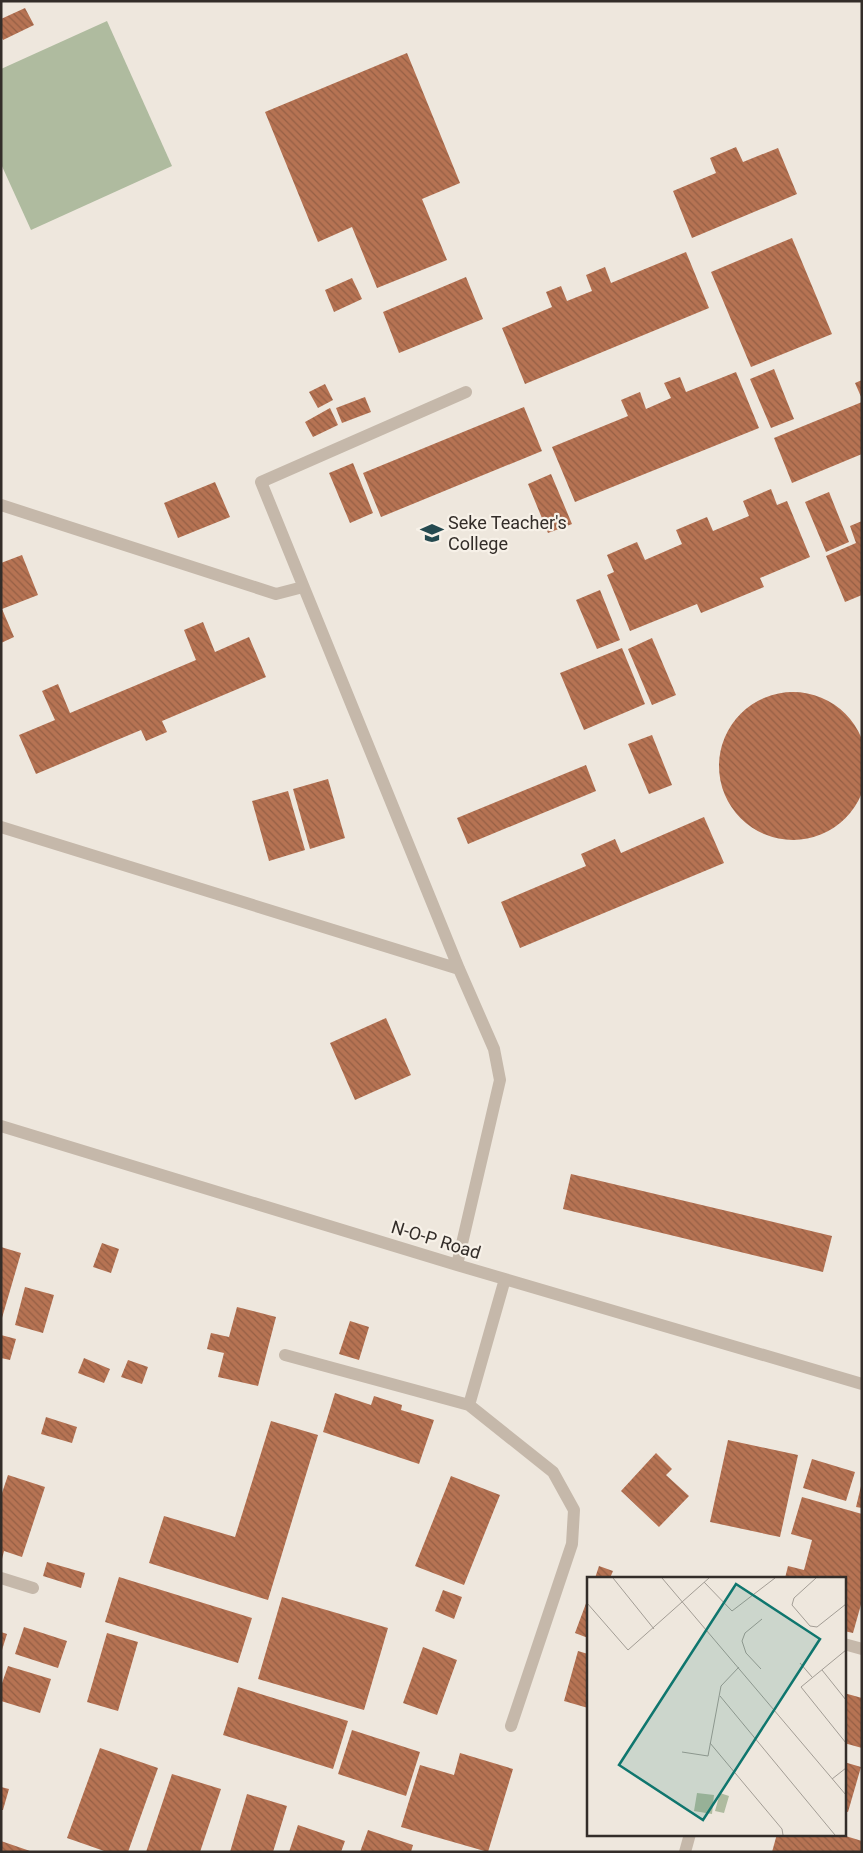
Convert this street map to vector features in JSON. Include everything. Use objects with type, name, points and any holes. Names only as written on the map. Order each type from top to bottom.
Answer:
[{"type":"street","points":[[456,1265],[500,1080],[494,1049],[459,969],[261,482],[466,392]]},
{"type":"street","points":[[1,505],[276,594],[304,587]]},
{"type":"street","points":[[1,827],[459,969]]},
{"type":"street","name":"N-O-P Road","points":[[1,1126],[456,1265],[862,1384]]},
{"type":"street","points":[[469,1405],[505,1279]]},
{"type":"street","points":[[285,1355],[469,1405],[553,1472],[574,1510],[572,1544],[511,1726]]},
{"type":"street","points":[[1,1578],[33,1588]]},
{"type":"street","points":[[846,1645],[862,1649]]},
{"type":"street","points":[[685,1852],[689,1836]]},
{"type":"green space","points":[[107,21],[172,166],[31,230],[1,164],[1,69]]},
{"type":"building","points":[[25,8],[34,25],[3,40],[1,36],[1,19]]},
{"type":"building","points":[[407,53],[460,183],[422,199],[447,260],[377,288],[352,227],[318,242],[265,112]]},
{"type":"building","points":[[736,147],[743,162],[778,148],[797,194],[692,238],[673,191],[716,173],[710,158]]},
{"type":"building","points":[[792,238],[832,334],[751,367],[711,272]]},
{"type":"building","points":[[686,252],[709,308],[525,384],[502,328],[552,307],[546,292],[561,286],[567,301],[592,291],[586,275],[605,267],[611,283]]},
{"type":"building","points":[[466,277],[483,319],[399,353],[383,312]]},
{"type":"building","points":[[352,278],[362,299],[334,312],[325,290]]},
{"type":"building","points":[[774,369],[794,419],[771,428],[750,379]]},
{"type":"building","points":[[736,372],[759,428],[575,502],[552,447],[628,416],[621,400],[640,392],[646,409],[671,398],[664,383],[680,377],[686,392]]},
{"type":"building","points":[[862,380],[862,399],[855,383]]},
{"type":"building","points":[[325,384],[333,400],[318,408],[309,392]]},
{"type":"building","points":[[365,397],[371,412],[342,423],[336,408]]},
{"type":"building","points":[[862,402],[862,454],[792,483],[774,438]]},
{"type":"building","points":[[524,407],[542,451],[381,517],[363,473]]},
{"type":"building","points":[[330,408],[338,425],[313,437],[305,422]]},
{"type":"building","points":[[353,463],[373,513],[350,523],[329,473]]},
{"type":"building","points":[[551,474],[572,524],[548,533],[528,484]]},
{"type":"building","points":[[215,482],[230,517],[178,538],[164,503]]},
{"type":"building","points":[[771,489],[777,505],[787,501],[810,557],[760,578],[764,587],[701,613],[697,604],[630,631],[607,575],[614,572],[607,555],[637,542],[645,560],[682,544],[676,530],[707,517],[713,531],[749,516],[743,501]]},
{"type":"building","points":[[829,492],[849,542],[826,552],[805,502]]},
{"type":"building","points":[[862,521],[862,595],[845,602],[826,556],[856,543],[850,526]]},
{"type":"building","points":[[22,555],[38,595],[2,609],[14,637],[1,643],[1,563]]},
{"type":"building","points":[[600,590],[620,640],[597,649],[576,600]]},
{"type":"building","points":[[203,622],[215,652],[249,637],[266,677],[162,721],[167,732],[146,741],[141,730],[36,774],[19,735],[55,720],[42,691],[58,684],[70,713],[196,660],[184,630]]},
{"type":"building","points":[[652,638],[676,695],[652,705],[628,649]]},
{"type":"building","points":[[622,648],[645,704],[584,730],[560,673]]},
{"type":"building","points":[[793,692],[808,693],[821,697],[846,713],[864,744],[864,788],[862,794],[846,819],[821,835],[808,839],[793,840],[778,839],[765,835],[740,819],[724,794],[720,781],[719,766],[720,751],[724,738],[740,713],[765,697],[778,693]]},
{"type":"building","points":[[652,735],[672,785],[649,794],[628,744]]},
{"type":"building","points":[[586,765],[596,791],[468,844],[457,818]]},
{"type":"building","points":[[328,779],[345,838],[310,849],[293,789]]},
{"type":"building","points":[[288,791],[305,850],[269,861],[252,801]]},
{"type":"building","points":[[704,817],[724,863],[520,948],[501,902],[586,866],[581,854],[615,839],[621,853]]},
{"type":"building","points":[[386,1018],[411,1075],[355,1100],[330,1043]]},
{"type":"building","points":[[571,1174],[832,1236],[823,1272],[563,1209]]},
{"type":"building","points":[[102,1243],[119,1249],[111,1273],[93,1267]]},
{"type":"building","points":[[1,1247],[21,1253],[2,1318],[1,1318]]},
{"type":"building","points":[[25,1287],[54,1295],[43,1333],[15,1325]]},
{"type":"building","points":[[237,1307],[276,1317],[258,1386],[218,1377],[224,1353],[207,1349],[211,1333],[229,1337]]},
{"type":"building","points":[[350,1321],[369,1327],[359,1360],[339,1354]]},
{"type":"building","points":[[1,1335],[16,1339],[10,1360],[1,1358]]},
{"type":"building","points":[[84,1358],[110,1369],[104,1383],[78,1373]]},
{"type":"building","points":[[128,1360],[148,1367],[142,1384],[121,1377]]},
{"type":"building","points":[[335,1393],[371,1405],[374,1396],[402,1405],[401,1410],[434,1420],[419,1464],[323,1432]]},
{"type":"building","points":[[46,1417],[77,1427],[72,1443],[41,1434]]},
{"type":"building","points":[[271,1421],[318,1435],[268,1600],[149,1563],[164,1516],[235,1537]]},
{"type":"building","points":[[728,1440],[798,1455],[780,1537],[710,1522]]},
{"type":"building","points":[[656,1453],[672,1469],[666,1475],[689,1496],[659,1527],[621,1491]]},
{"type":"building","points":[[812,1459],[855,1472],[846,1501],[803,1488]]},
{"type":"building","points":[[8,1475],[45,1487],[22,1557],[4,1551],[2,1559],[1,1496]]},
{"type":"building","points":[[451,1476],[500,1495],[464,1585],[415,1566]]},
{"type":"building","points":[[862,1486],[862,1508],[856,1507]]},
{"type":"building","points":[[802,1497],[862,1514],[862,1601],[853,1633],[846,1631],[846,1577],[785,1577],[788,1566],[804,1570],[812,1540],[791,1534]]},
{"type":"building","points":[[47,1562],[85,1573],[81,1588],[43,1576]]},
{"type":"building","points":[[599,1566],[613,1571],[610,1577],[595,1577]]},
{"type":"building","points":[[119,1577],[252,1618],[238,1663],[105,1622]]},
{"type":"building","points":[[443,1590],[462,1597],[454,1619],[435,1611]]},
{"type":"building","points":[[282,1597],[388,1628],[364,1710],[258,1679]]},
{"type":"building","points":[[587,1601],[587,1638],[575,1633]]},
{"type":"building","points":[[24,1627],[67,1641],[58,1668],[15,1654]]},
{"type":"building","points":[[1,1632],[7,1634],[2,1650],[1,1650]]},
{"type":"building","points":[[107,1633],[138,1642],[118,1711],[87,1702]]},
{"type":"building","points":[[423,1647],[457,1660],[437,1715],[403,1703]]},
{"type":"building","points":[[578,1651],[587,1654],[587,1708],[564,1701]]},
{"type":"building","points":[[8,1666],[51,1679],[40,1713],[1,1701],[1,1686]]},
{"type":"building","points":[[238,1687],[348,1721],[333,1769],[223,1735]]},
{"type":"building","points":[[846,1694],[862,1698],[862,1748],[846,1744]]},
{"type":"building","points":[[352,1730],[420,1752],[406,1796],[338,1774]]},
{"type":"building","points":[[100,1748],[158,1768],[128,1852],[107,1852],[67,1838]]},
{"type":"building","points":[[460,1753],[513,1769],[488,1852],[401,1827],[420,1765],[454,1775]]},
{"type":"building","points":[[846,1763],[861,1767],[848,1812],[846,1812]]},
{"type":"building","points":[[172,1774],[221,1789],[200,1852],[146,1852]]},
{"type":"building","points":[[1,1787],[9,1789],[3,1810],[1,1810]]},
{"type":"building","points":[[247,1794],[287,1806],[273,1852],[230,1852]]},
{"type":"building","points":[[298,1825],[345,1841],[341,1852],[289,1852]]},
{"type":"building","points":[[368,1830],[413,1845],[411,1852],[360,1852]]},
{"type":"building","points":[[776,1836],[846,1836],[862,1841],[862,1852],[772,1852]]},
{"type":"building","points":[[1,1841],[30,1851],[30,1852],[1,1852]]},
{"type":"place","name":"Seke Teacher's College","points":[[432,533]]}]
